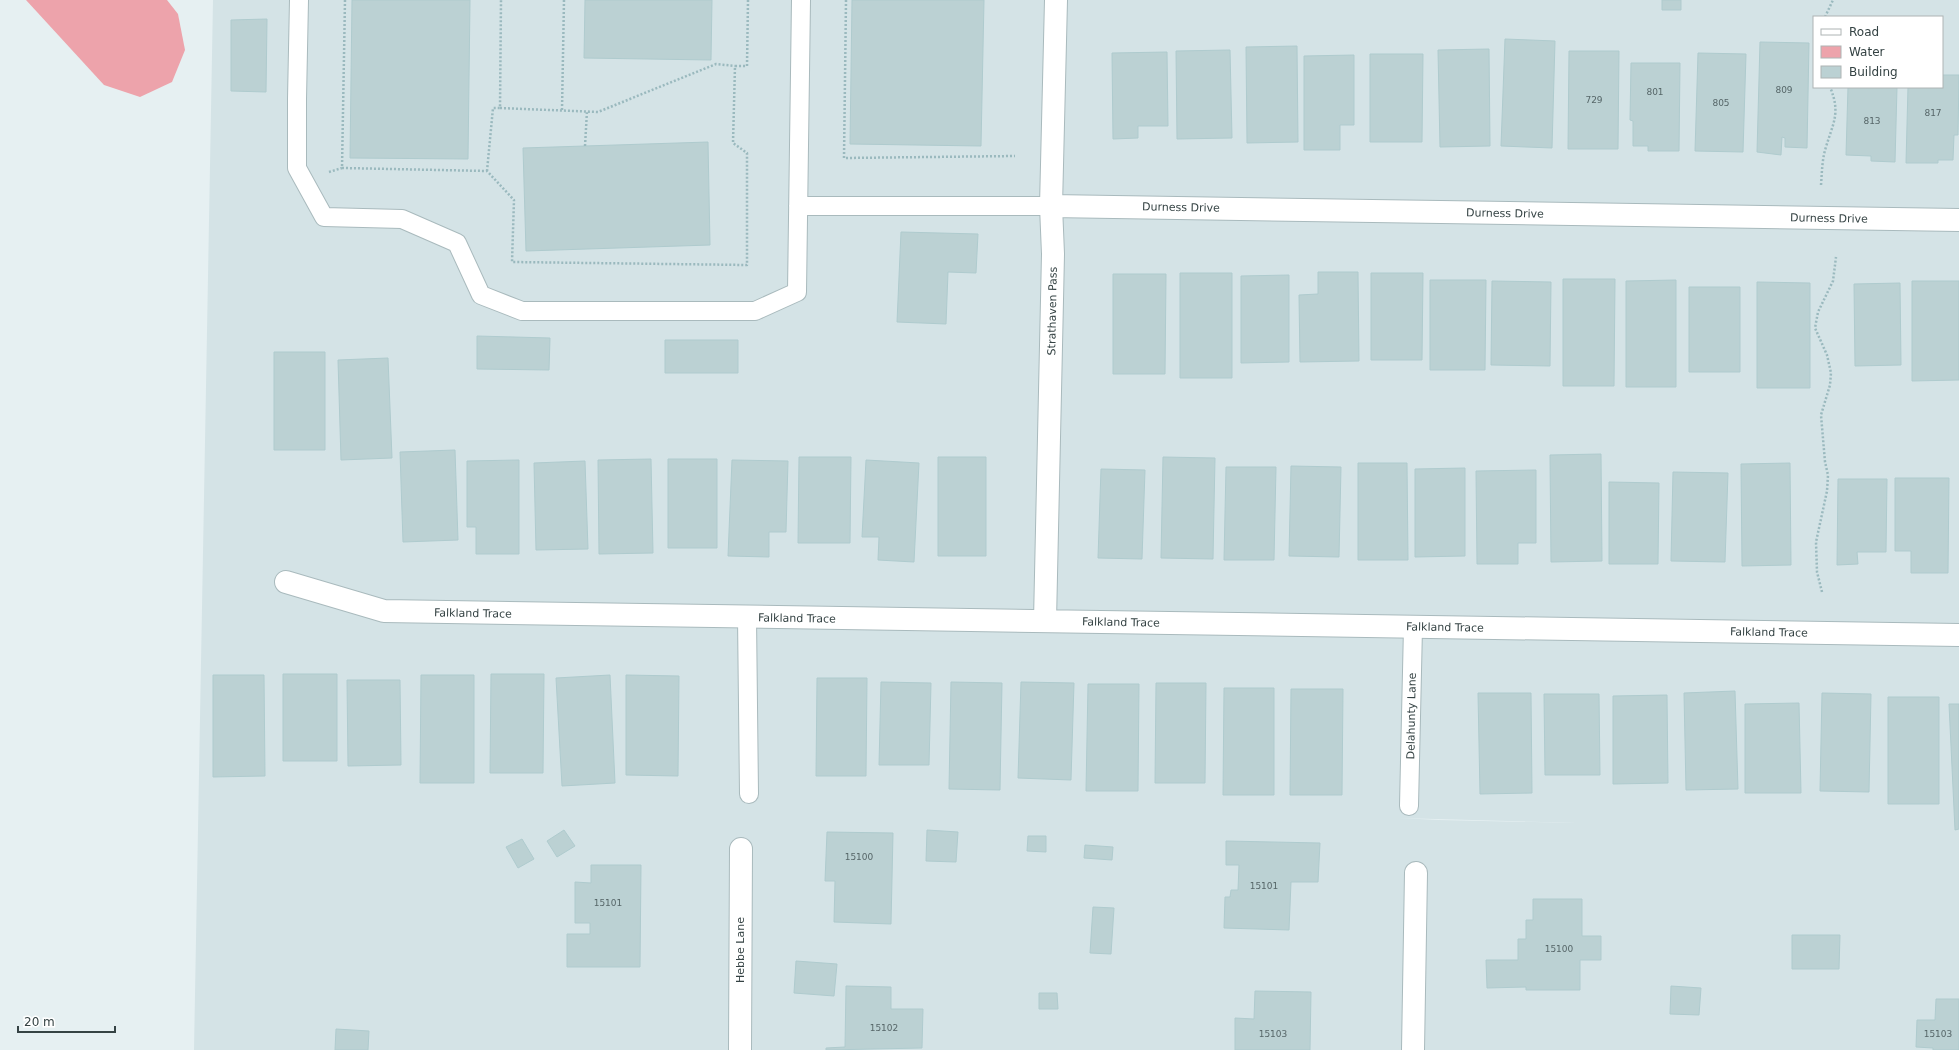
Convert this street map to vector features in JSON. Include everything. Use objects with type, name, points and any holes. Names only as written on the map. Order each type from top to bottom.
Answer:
[{"type":"street","name":"Strathaven Pass","points":[[1045,621],[1053,254],[1051,206],[1056,0]]},
{"type":"street","name":"Durness Drive","points":[[1051,206],[1959,220]]},
{"type":"street","name":"Falkland Trace","points":[[286,582],[384,611],[1959,635]]},
{"type":"street","name":"Hebbe Lane","points":[[740,1050],[741,849]]},
{"type":"street","points":[[1412,1050],[1416,873]]},
{"type":"lane","points":[[299,0],[297,168],[324,217],[402,219],[457,243],[481,294],[522,311],[755,311],[797,292],[801,0]]},
{"type":"lane","points":[[798,206],[1051,206]]},
{"type":"lane","points":[[748,617],[749,794]]},
{"type":"lane","name":"Delahunty Lane","points":[[1409,806],[1413,627]]},
{"type":"path","points":[[345,0],[342,168],[487,171],[514,200],[512,262],[747,265],[747,153],[733,143],[735,66]]},
{"type":"path","points":[[500,108],[501,0]]},
{"type":"path","points":[[562,110],[564,0]]},
{"type":"path","points":[[487,171],[493,108],[598,112],[716,64],[747,66],[748,0]]},
{"type":"path","points":[[846,0],[844,158],[1015,156]]},
{"type":"path","points":[[1825,16],[1833,0]]},
{"type":"path","points":[[1821,185],[1826,148],[1835,119],[1835,99],[1830,88]]},
{"type":"path","points":[[585,146],[586,112]]},
{"type":"path","points":[[1822,592],[1816,572],[1816,542],[1827,491],[1828,475],[1825,462],[1821,415],[1830,385],[1831,373],[1827,355],[1815,328],[1818,312],[1832,281],[1836,256]]},
{"type":"shaded area","points":[[213,0],[1959,0],[1959,1050],[194,1050]],"holes":[[[1399,818],[1576,823],[1439,820]]]},
{"type":"water","points":[[26,0],[167,0],[178,14],[185,50],[172,82],[140,97],[104,85]]},
{"type":"building","points":[[352,0],[470,0],[468,159],[350,158]]},
{"type":"building","points":[[585,0],[712,0],[711,60],[584,58]]},
{"type":"building","points":[[852,0],[984,0],[981,146],[850,144]]},
{"type":"building","points":[[1662,0],[1681,0],[1681,10],[1662,10]]},
{"type":"building","points":[[267,19],[266,92],[231,91],[231,20]]},
{"type":"building","points":[[1505,39],[1555,41],[1552,148],[1501,146]]},
{"type":"building","points":[[1760,42],[1809,43],[1807,148],[1785,147],[1785,138],[1782,137],[1781,155],[1757,152]]},
{"type":"building","points":[[1297,46],[1298,142],[1247,143],[1246,47]]},
{"type":"building","points":[[1489,49],[1490,146],[1440,147],[1438,50]]},
{"type":"building","points":[[1230,50],[1232,138],[1177,139],[1176,51]]},
{"type":"building","points":[[1569,51],[1619,51],[1618,149],[1568,149]]},
{"type":"building","points":[[1167,52],[1168,126],[1138,126],[1138,138],[1113,139],[1112,53]]},
{"type":"building","points":[[1698,53],[1746,54],[1743,152],[1695,151]]},
{"type":"building","points":[[1370,54],[1423,54],[1422,142],[1370,142]]},
{"type":"building","points":[[1354,55],[1354,125],[1340,125],[1340,150],[1304,150],[1304,56]]},
{"type":"building","points":[[1631,63],[1680,63],[1679,151],[1648,151],[1648,146],[1633,146],[1633,121],[1630,120]]},
{"type":"building","points":[[1943,75],[1959,75],[1958,135],[1954,135],[1953,160],[1938,160],[1938,163],[1906,163],[1908,88],[1943,88]]},
{"type":"building","points":[[1848,88],[1897,88],[1895,162],[1871,161],[1871,156],[1846,155]]},
{"type":"building","points":[[708,142],[710,245],[526,251],[523,148]]},
{"type":"building","points":[[901,232],[978,234],[976,273],[948,272],[946,324],[897,322]]},
{"type":"building","points":[[1318,272],[1358,272],[1359,361],[1300,362],[1299,295],[1318,294]]},
{"type":"building","points":[[1180,273],[1232,273],[1232,378],[1180,378]]},
{"type":"building","points":[[1371,273],[1423,273],[1422,360],[1371,360]]},
{"type":"building","points":[[1113,274],[1166,274],[1165,374],[1113,374]]},
{"type":"building","points":[[1289,275],[1289,362],[1241,363],[1241,276]]},
{"type":"building","points":[[1563,279],[1615,279],[1614,386],[1563,386]]},
{"type":"building","points":[[1430,280],[1486,280],[1485,370],[1430,370]]},
{"type":"building","points":[[1676,280],[1676,387],[1626,387],[1626,281]]},
{"type":"building","points":[[1492,281],[1551,282],[1550,366],[1491,365]]},
{"type":"building","points":[[1912,281],[1959,281],[1959,380],[1912,381]]},
{"type":"building","points":[[1757,282],[1810,283],[1810,388],[1757,388]]},
{"type":"building","points":[[1900,283],[1901,365],[1855,366],[1854,284]]},
{"type":"building","points":[[1689,287],[1740,287],[1740,372],[1689,372]]},
{"type":"building","points":[[477,336],[550,338],[549,370],[477,369]]},
{"type":"building","points":[[665,340],[738,340],[738,373],[665,373]]},
{"type":"building","points":[[274,352],[325,352],[325,450],[274,450]]},
{"type":"building","points":[[388,358],[392,458],[341,460],[338,360]]},
{"type":"building","points":[[455,450],[458,540],[403,542],[400,452]]},
{"type":"building","points":[[1601,454],[1602,561],[1551,562],[1550,455]]},
{"type":"building","points":[[799,457],[851,457],[850,543],[798,543]]},
{"type":"building","points":[[938,457],[986,457],[986,556],[938,556]]},
{"type":"building","points":[[1163,457],[1215,458],[1213,559],[1161,558]]},
{"type":"building","points":[[651,459],[653,553],[599,554],[598,460]]},
{"type":"building","points":[[668,459],[717,459],[717,548],[668,548]]},
{"type":"building","points":[[519,460],[519,554],[476,554],[476,527],[467,527],[467,461]]},
{"type":"building","points":[[732,460],[788,461],[786,532],[769,532],[769,557],[728,556]]},
{"type":"building","points":[[866,460],[919,463],[914,562],[878,560],[879,537],[862,537]]},
{"type":"building","points":[[585,461],[588,549],[536,550],[534,463]]},
{"type":"building","points":[[1358,463],[1407,463],[1408,560],[1358,560]]},
{"type":"building","points":[[1790,463],[1791,565],[1742,566],[1741,464]]},
{"type":"building","points":[[1291,466],[1341,467],[1339,557],[1289,556]]},
{"type":"building","points":[[1226,467],[1276,467],[1274,560],[1224,560]]},
{"type":"building","points":[[1465,468],[1465,556],[1415,557],[1415,469]]},
{"type":"building","points":[[1101,469],[1145,470],[1142,559],[1098,558]]},
{"type":"building","points":[[1536,470],[1536,543],[1518,543],[1518,564],[1477,564],[1476,471]]},
{"type":"building","points":[[1673,472],[1728,473],[1725,562],[1671,561]]},
{"type":"building","points":[[1895,478],[1949,478],[1948,573],[1911,573],[1911,551],[1895,551]]},
{"type":"building","points":[[1838,479],[1887,479],[1886,552],[1857,552],[1858,564],[1837,565]]},
{"type":"building","points":[[1609,482],[1659,483],[1658,564],[1609,564]]},
{"type":"building","points":[[283,674],[337,674],[337,761],[283,761]]},
{"type":"building","points":[[491,674],[544,674],[543,773],[490,773]]},
{"type":"building","points":[[213,675],[264,675],[265,776],[213,777]]},
{"type":"building","points":[[421,675],[474,675],[474,783],[420,783]]},
{"type":"building","points":[[610,675],[615,783],[562,786],[556,678]]},
{"type":"building","points":[[626,675],[679,676],[678,776],[626,775]]},
{"type":"building","points":[[817,678],[867,678],[866,776],[816,776]]},
{"type":"building","points":[[347,680],[400,680],[401,765],[348,766]]},
{"type":"building","points":[[881,682],[931,683],[929,765],[879,765]]},
{"type":"building","points":[[951,682],[1002,683],[1000,790],[949,789]]},
{"type":"building","points":[[1021,682],[1074,683],[1071,780],[1018,778]]},
{"type":"building","points":[[1156,683],[1206,683],[1205,783],[1155,783]]},
{"type":"building","points":[[1088,684],[1139,684],[1138,791],[1086,791]]},
{"type":"building","points":[[1224,688],[1274,688],[1274,795],[1223,795]]},
{"type":"building","points":[[1291,689],[1343,689],[1342,795],[1290,795]]},
{"type":"building","points":[[1735,691],[1738,789],[1686,790],[1684,693]]},
{"type":"building","points":[[1478,693],[1531,693],[1532,793],[1480,794]]},
{"type":"building","points":[[1822,693],[1871,694],[1869,792],[1820,791]]},
{"type":"building","points":[[1544,694],[1599,694],[1600,775],[1545,775]]},
{"type":"building","points":[[1667,695],[1668,783],[1613,784],[1613,696]]},
{"type":"building","points":[[1888,697],[1939,697],[1939,804],[1888,804]]},
{"type":"building","points":[[1799,703],[1801,793],[1745,793],[1745,704]]},
{"type":"building","points":[[1949,704],[1959,704],[1959,829],[1955,830]]},
{"type":"building","points":[[564,830],[575,846],[557,857],[547,841]]},
{"type":"building","points":[[927,830],[958,832],[956,862],[926,861]]},
{"type":"building","points":[[827,832],[893,833],[891,924],[834,922],[835,881],[825,881]]},
{"type":"building","points":[[1028,836],[1046,836],[1046,852],[1027,851]]},
{"type":"building","points":[[522,839],[534,859],[518,868],[506,847]]},
{"type":"building","points":[[1226,841],[1320,843],[1318,882],[1291,882],[1289,930],[1224,928],[1225,897],[1230,897],[1231,890],[1238,890],[1239,865],[1226,865]]},
{"type":"building","points":[[1085,845],[1113,847],[1112,860],[1084,858]]},
{"type":"building","points":[[591,865],[641,865],[640,967],[567,967],[567,934],[590,934],[590,923],[575,923],[575,882],[591,883]]},
{"type":"building","points":[[1533,899],[1582,899],[1582,936],[1601,936],[1601,960],[1580,960],[1580,990],[1526,990],[1526,987],[1487,988],[1486,960],[1518,960],[1518,939],[1526,939],[1526,920],[1533,920]]},
{"type":"building","points":[[1093,907],[1114,908],[1111,954],[1090,953]]},
{"type":"building","points":[[1792,935],[1840,935],[1839,969],[1792,969]]},
{"type":"building","points":[[796,961],[837,964],[834,996],[794,993]]},
{"type":"building","points":[[846,986],[891,987],[891,1009],[923,1009],[922,1048],[826,1050],[826,1048],[845,1047]]},
{"type":"building","points":[[1671,986],[1701,988],[1699,1015],[1670,1014]]},
{"type":"building","points":[[1255,991],[1311,992],[1310,1050],[1235,1050],[1235,1018],[1254,1019]]},
{"type":"building","points":[[1039,993],[1057,993],[1058,1009],[1039,1009]]},
{"type":"building","points":[[1936,999],[1959,999],[1959,1050],[1933,1050],[1933,1048],[1916,1047],[1917,1020],[1935,1020]]},
{"type":"building","points":[[336,1029],[369,1031],[368,1050],[335,1050]]}]
